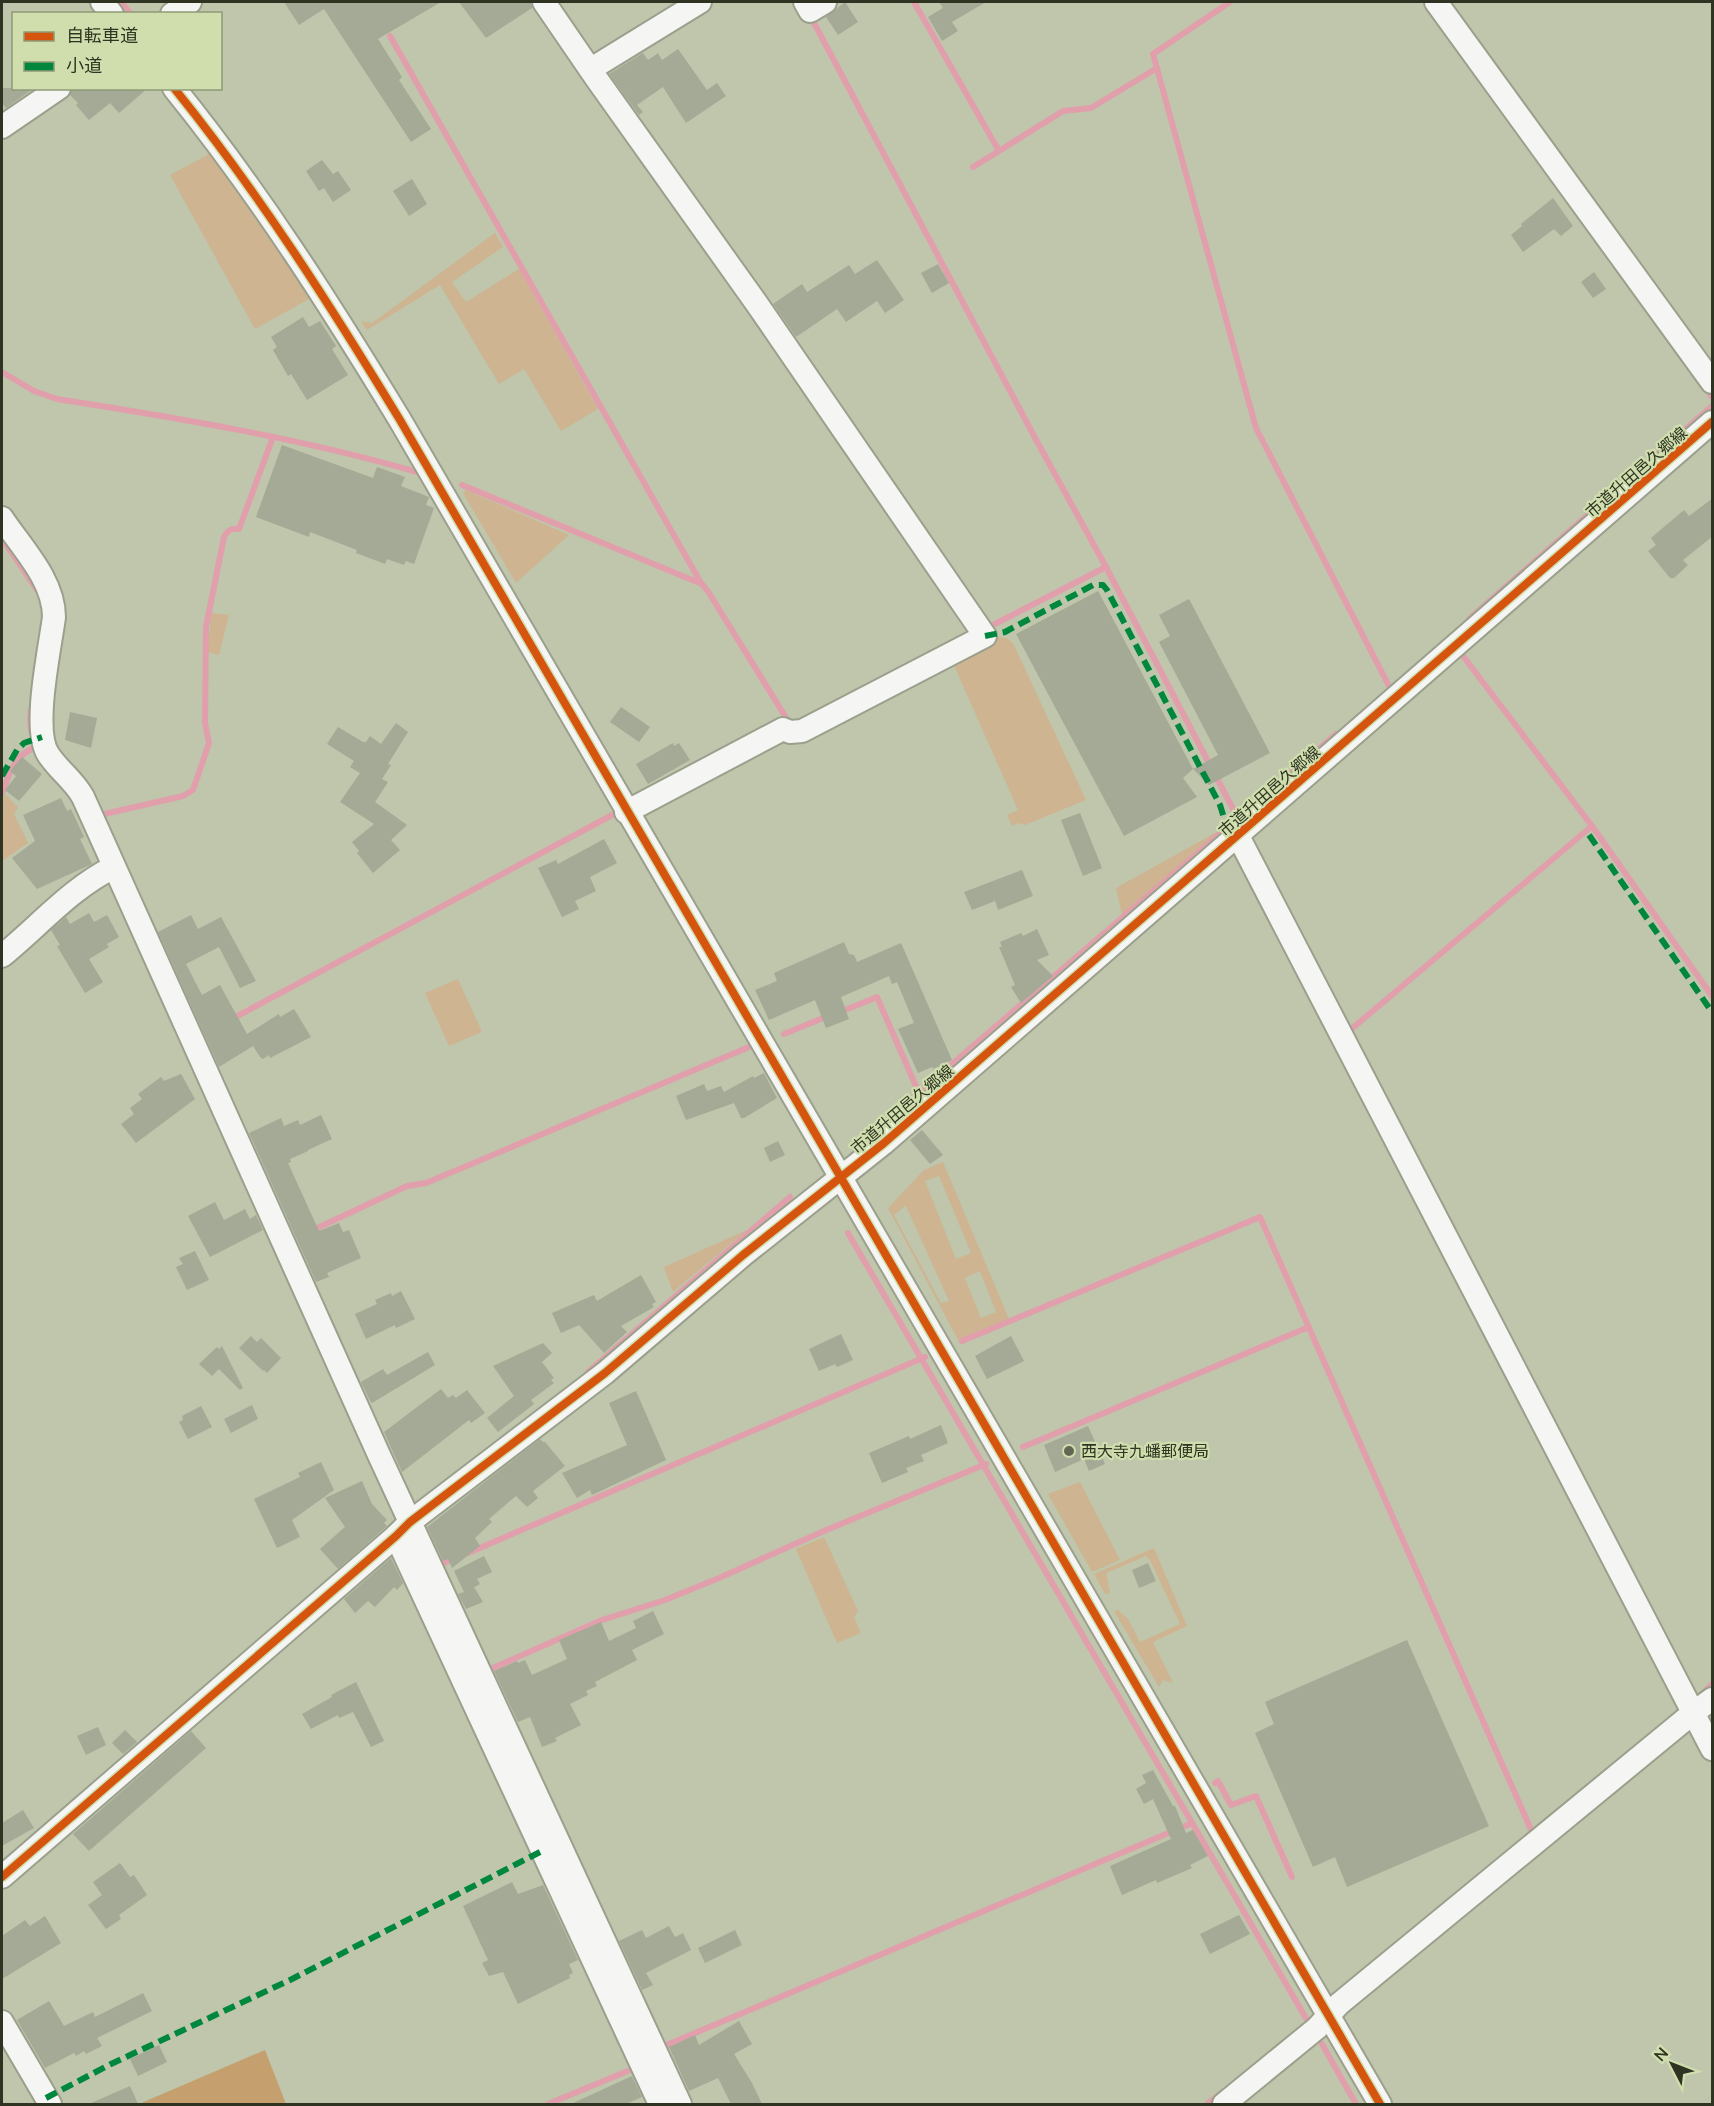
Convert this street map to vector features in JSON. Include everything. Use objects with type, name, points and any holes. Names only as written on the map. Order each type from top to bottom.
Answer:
[{"type":"street","points":[[175,12],[190,2]]},
{"type":"street","points":[[544,2],[757,304],[985,636],[802,731],[790,732],[783,729],[626,812]]},
{"type":"street","points":[[591,69],[700,2]]},
{"type":"street","points":[[806,2],[810,11],[825,2]]},
{"type":"street","points":[[1436,2],[1713,382]]},
{"type":"street","points":[[2,127],[56,90]]},
{"type":"street","points":[[176,90],[208,130],[272,219],[340,321],[400,420],[626,812],[1380,2104]]},
{"type":"street","name":"市道升田邑久郷線","points":[[2,1877],[403,1529],[605,1373],[743,1255],[884,1143],[1713,422]]},
{"type":"street","points":[[2,518],[43,577],[54,602],[41,721],[43,741],[48,754],[75,784],[107,870],[660,2104]]},
{"type":"street","points":[[1242,832],[1698,1706],[1713,1749]]},
{"type":"street","points":[[2,956],[41,920],[107,870]]},
{"type":"street","points":[[403,1529],[680,2104]]},
{"type":"street","points":[[1224,2104],[1317,2028],[1348,1997],[1698,1706]]},
{"type":"street","points":[[2,2022],[50,2104]]},
{"type":"shaded area","points":[[211,153],[277,246],[309,299],[255,329],[170,175]]},
{"type":"shaded area","points":[[495,233],[503,247],[452,282],[466,302],[519,269],[598,409],[561,431],[524,369],[499,384],[440,285],[367,330],[361,321],[372,323]]},
{"type":"shaded area","points":[[466,490],[569,535],[516,583],[463,493]]},
{"type":"shaded area","points":[[211,613],[229,615],[219,655],[208,652]]},
{"type":"shaded area","points":[[998,637],[1006,638],[1013,643],[1086,800],[1025,825],[1018,823],[1012,826],[1007,815],[1018,810],[952,661]]},
{"type":"shaded area","points":[[5,794],[18,807],[14,814],[28,843],[2,861],[2,800]]},
{"type":"shaded area","points":[[1222,829],[1122,915],[1116,888]]},
{"type":"shaded area","points":[[458,979],[482,1032],[449,1046],[425,993]]},
{"type":"shaded area","points":[[943,1162],[1009,1319],[958,1340],[888,1208],[924,1170]],"holes":[[[939,1176],[971,1253],[956,1259],[925,1181]],[[906,1206],[949,1301],[941,1303],[894,1215]],[[980,1271],[996,1312],[981,1318],[965,1278]]]},
{"type":"shaded area","points":[[747,1230],[673,1292],[664,1267]]},
{"type":"shaded area","points":[[1080,1482],[1120,1560],[1092,1572],[1048,1494]]},
{"type":"shaded area","points":[[824,1537],[858,1611],[854,1617],[861,1633],[837,1643],[796,1549]]},
{"type":"shaded area","points":[[1154,1548],[1187,1626],[1153,1642],[1173,1683],[1163,1680],[1159,1687],[1114,1611],[1118,1610],[1128,1619],[1140,1642],[1180,1624],[1150,1560],[1146,1556],[1106,1573],[1110,1593],[1105,1594],[1094,1574]]},
{"type":"shaded area","points":[[265,2050],[286,2104],[139,2104]]},
{"type":"building","points":[[284,2],[441,2],[378,39],[402,77],[399,80],[431,129],[411,142],[324,9],[299,25]]},
{"type":"building","points":[[459,2],[531,2],[532,8],[486,38]]},
{"type":"building","points":[[845,2],[858,22],[838,35],[826,17]]},
{"type":"building","points":[[939,2],[986,2],[952,22],[958,31],[942,41],[928,17],[943,8]]},
{"type":"building","points":[[678,49],[707,90],[717,83],[726,96],[686,123],[663,87],[637,105],[643,112],[639,115],[609,74],[643,53],[648,60],[658,53],[662,60]]},
{"type":"building","points":[[2,88],[31,90],[6,108],[2,103]]},
{"type":"building","points":[[71,90],[146,90],[119,113],[110,103],[89,120],[70,95]]},
{"type":"building","points":[[322,160],[333,174],[338,171],[351,190],[333,202],[324,188],[319,191],[306,171]]},
{"type":"building","points":[[412,179],[427,204],[409,216],[393,191]]},
{"type":"building","points":[[1553,198],[1573,226],[1561,236],[1554,229],[1523,252],[1511,235]]},
{"type":"building","points":[[877,260],[904,300],[885,313],[877,301],[846,322],[837,309],[796,337],[773,304],[802,284],[807,292],[849,265],[855,274]]},
{"type":"building","points":[[938,264],[949,283],[932,293],[921,273]]},
{"type":"building","points":[[1594,272],[1606,289],[1593,298],[1581,282]]},
{"type":"building","points":[[303,317],[309,327],[320,321],[336,346],[332,349],[348,375],[307,400],[291,374],[288,376],[273,350],[277,347],[271,337]]},
{"type":"building","points":[[282,445],[373,478],[377,467],[405,477],[401,486],[429,497],[426,505],[434,508],[414,564],[406,561],[404,565],[387,559],[385,564],[356,553],[357,550],[310,532],[309,537],[256,517]]},
{"type":"building","points":[[1713,498],[1713,536],[1683,560],[1688,565],[1674,578],[1670,578],[1648,551],[1656,545],[1651,538],[1684,510],[1689,516]]},
{"type":"building","points":[[1098,591],[1193,769],[1183,778],[1197,797],[1124,836],[1016,634]]},
{"type":"building","points":[[1189,599],[1270,753],[1209,785],[1193,769],[1218,755],[1159,642],[1170,636],[1159,615]]},
{"type":"building","points":[[621,707],[650,727],[639,742],[610,722]]},
{"type":"building","points":[[70,712],[97,718],[91,748],[65,740]]},
{"type":"building","points":[[396,723],[408,732],[388,764],[391,765],[382,779],[388,782],[375,802],[407,825],[391,840],[400,850],[373,873],[357,853],[359,851],[352,842],[374,824],[340,802],[360,773],[350,767],[354,761],[327,744],[338,727],[363,742],[366,742],[370,736],[381,744]]},
{"type":"building","points":[[673,743],[674,746],[679,743],[690,760],[648,784],[636,764]]},
{"type":"building","points":[[22,757],[42,774],[19,801],[5,790],[16,776],[10,771]]},
{"type":"building","points":[[61,798],[67,811],[71,809],[84,837],[80,839],[92,864],[37,889],[12,858],[35,841],[23,815]]},
{"type":"building","points":[[1080,813],[1102,868],[1083,876],[1061,820]]},
{"type":"building","points":[[604,839],[617,863],[590,877],[596,891],[575,901],[579,909],[562,917],[538,868],[556,860],[558,864]]},
{"type":"building","points":[[1022,870],[1033,896],[998,910],[995,901],[972,910],[964,892]]},
{"type":"building","points":[[89,913],[94,922],[107,915],[119,937],[107,944],[109,947],[89,959],[103,982],[85,993],[57,946],[60,945],[51,930],[66,917],[70,924]]},
{"type":"building","points":[[191,915],[198,929],[221,917],[256,981],[240,988],[219,947],[186,964],[202,995],[220,985],[247,1034],[279,1014],[280,1017],[294,1009],[311,1037],[270,1058],[269,1055],[263,1059],[260,1057],[253,1046],[219,1067],[158,932]]},
{"type":"building","points":[[1037,929],[1049,955],[1037,960],[1053,976],[1021,1003],[1011,987],[1015,985],[999,947],[1002,947],[1000,942],[1021,933],[1023,936]]},
{"type":"building","points":[[844,942],[849,954],[854,955],[857,962],[901,943],[952,1060],[918,1073],[898,1029],[914,1023],[897,982],[892,984],[889,976],[841,997],[849,1019],[826,1028],[815,1000],[769,1020],[755,990],[777,981],[774,973]]},
{"type":"building","points":[[764,1073],[777,1098],[744,1118],[741,1118],[734,1103],[686,1120],[676,1096],[704,1084],[707,1091],[721,1086],[724,1092],[753,1076],[754,1078]]},
{"type":"building","points":[[181,1074],[195,1099],[136,1143],[121,1124],[134,1114],[130,1108],[142,1099],[138,1094],[161,1077],[164,1081]]},
{"type":"building","points":[[321,1115],[332,1139],[290,1159],[291,1162],[288,1163],[319,1231],[339,1223],[343,1232],[349,1230],[361,1258],[327,1273],[329,1277],[316,1282],[249,1133],[281,1118],[284,1126],[298,1120],[300,1125]]},
{"type":"building","points":[[922,1130],[943,1155],[930,1164],[910,1140]]},
{"type":"building","points":[[778,1141],[785,1155],[770,1162],[764,1148]]},
{"type":"building","points":[[215,1202],[224,1220],[245,1209],[250,1219],[256,1215],[263,1230],[210,1257],[188,1216]]},
{"type":"building","points":[[195,1251],[209,1280],[187,1290],[176,1267],[183,1264],[179,1258]]},
{"type":"building","points":[[641,1275],[656,1302],[652,1304],[654,1307],[621,1326],[627,1332],[604,1353],[579,1325],[561,1333],[552,1313],[594,1295],[597,1301]]},
{"type":"building","points":[[401,1291],[415,1319],[396,1328],[395,1325],[366,1339],[355,1314],[377,1304],[375,1300]]},
{"type":"building","points":[[841,1334],[853,1360],[819,1371],[809,1349]]},
{"type":"building","points":[[251,1336],[257,1342],[261,1338],[281,1358],[267,1373],[239,1348]]},
{"type":"building","points":[[1011,1336],[1024,1361],[987,1379],[975,1356]]},
{"type":"building","points":[[543,1343],[552,1353],[542,1362],[554,1378],[551,1380],[554,1383],[531,1400],[534,1404],[498,1432],[487,1418],[514,1396],[493,1366]]},
{"type":"building","points":[[222,1346],[243,1388],[240,1390],[219,1369],[212,1376],[199,1364],[217,1347],[219,1349]]},
{"type":"building","points":[[428,1352],[435,1365],[372,1403],[370,1401],[361,1382],[383,1369],[387,1375]]},
{"type":"building","points":[[441,1389],[448,1398],[453,1395],[456,1398],[467,1390],[485,1413],[471,1423],[469,1420],[402,1472],[384,1432]]},
{"type":"building","points":[[636,1391],[666,1460],[592,1495],[590,1490],[577,1498],[562,1473],[627,1445],[609,1403]]},
{"type":"building","points":[[252,1405],[258,1419],[231,1433],[224,1419]]},
{"type":"building","points":[[201,1406],[212,1427],[188,1439],[179,1422],[183,1420],[182,1416]]},
{"type":"building","points":[[941,1425],[948,1443],[921,1455],[924,1461],[906,1468],[908,1472],[882,1483],[869,1453],[909,1436],[910,1439]]},
{"type":"building","points":[[1088,1426],[1105,1464],[1089,1471],[1084,1459],[1055,1472],[1044,1445]]},
{"type":"building","points":[[540,1439],[565,1466],[533,1491],[538,1498],[527,1507],[516,1496],[489,1519],[492,1522],[475,1538],[480,1546],[452,1568],[448,1559],[443,1561],[427,1527]]},
{"type":"building","points":[[321,1462],[334,1490],[292,1520],[300,1537],[277,1548],[254,1499],[300,1477],[298,1473]]},
{"type":"building","points":[[362,1481],[372,1504],[387,1520],[384,1523],[387,1526],[338,1569],[320,1549],[345,1527],[325,1498]]},
{"type":"building","points":[[484,1556],[492,1572],[477,1579],[480,1584],[474,1587],[483,1602],[466,1609],[458,1594],[464,1592],[454,1571]]},
{"type":"building","points":[[391,1558],[403,1583],[397,1590],[394,1587],[375,1607],[368,1601],[355,1613],[344,1599]]},
{"type":"building","points":[[1148,1563],[1156,1581],[1139,1588],[1132,1570]]},
{"type":"building","points":[[653,1611],[664,1634],[632,1650],[637,1660],[595,1682],[597,1686],[586,1691],[588,1695],[570,1704],[581,1725],[555,1738],[557,1741],[542,1747],[530,1717],[518,1722],[494,1671],[525,1660],[532,1675],[567,1659],[559,1640],[601,1622],[609,1641],[636,1628],[633,1621]]},
{"type":"building","points":[[1407,1640],[1489,1826],[1347,1887],[1335,1857],[1313,1867],[1255,1733],[1274,1724],[1265,1702]]},
{"type":"building","points":[[356,1682],[384,1741],[371,1747],[353,1712],[339,1718],[338,1715],[311,1729],[302,1714]]},
{"type":"building","points":[[98,1727],[106,1745],[86,1755],[77,1736]]},
{"type":"building","points":[[125,1730],[137,1742],[123,1754],[112,1743]]},
{"type":"building","points":[[191,1731],[206,1748],[89,1851],[73,1834]]},
{"type":"building","points":[[1153,1770],[1175,1806],[1186,1833],[1193,1830],[1208,1856],[1190,1865],[1192,1868],[1122,1895],[1110,1866],[1171,1839],[1153,1799],[1144,1804],[1136,1789],[1146,1783],[1142,1775]]},
{"type":"building","points":[[23,1810],[34,1828],[2,1846],[2,1823]]},
{"type":"building","points":[[120,1863],[130,1877],[134,1875],[147,1895],[119,1915],[121,1919],[106,1929],[88,1905],[102,1895],[93,1882]]},
{"type":"building","points":[[512,1882],[518,1894],[543,1885],[578,1960],[569,1964],[573,1973],[569,1975],[570,1978],[518,2004],[503,1972],[489,1976],[482,1963],[488,1960],[463,1906]]},
{"type":"building","points":[[1239,1915],[1250,1934],[1210,1954],[1200,1934]]},
{"type":"building","points":[[45,1916],[61,1943],[2,1979],[2,1936],[25,1920],[30,1926]]},
{"type":"building","points":[[669,1926],[675,1937],[683,1933],[691,1950],[646,1973],[653,1985],[642,1990],[619,1941],[642,1930],[646,1938]]},
{"type":"building","points":[[735,1930],[742,1945],[705,1963],[698,1948]]},
{"type":"building","points":[[143,1993],[152,2011],[97,2038],[102,2046],[86,2054],[84,2051],[76,2056],[74,2053],[45,2068],[17,2020],[49,2001],[64,2026],[93,2012],[95,2017]]},
{"type":"building","points":[[739,2021],[752,2044],[734,2054],[762,2104],[731,2104],[718,2078],[689,2091],[669,2047],[695,2035],[699,2045]]},
{"type":"building","points":[[159,2045],[167,2062],[138,2076],[130,2059]]},
{"type":"building","points":[[632,2076],[642,2097],[626,2104],[571,2104]]},
{"type":"building","points":[[130,2086],[138,2104],[89,2104]]},
{"type":"waterway","points":[[121,2],[129,12]]},
{"type":"waterway","points":[[914,2],[999,151],[1063,111],[1091,108],[1157,68]]},
{"type":"waterway","points":[[1230,2],[1153,54],[1256,428],[1390,688]]},
{"type":"waterway","points":[[813,21],[1242,826]]},
{"type":"waterway","points":[[390,36],[701,583]]},
{"type":"waterway","points":[[973,167],[999,151]]},
{"type":"waterway","points":[[2,372],[34,391],[57,399],[193,421],[283,439],[417,472]]},
{"type":"waterway","points":[[1704,386],[1712,397]]},
{"type":"waterway","points":[[1469,619],[1712,406]]},
{"type":"waterway","points":[[100,815],[183,796],[193,790],[209,743],[205,723],[206,627],[224,537],[230,530],[239,529],[273,437]]},
{"type":"waterway","points":[[462,485],[702,584],[790,724]]},
{"type":"waterway","points":[[2,538],[37,590]]},
{"type":"waterway","points":[[987,628],[1106,567]]},
{"type":"waterway","points":[[1463,656],[1592,826]]},
{"type":"waterway","points":[[31,709],[31,731]]},
{"type":"waterway","points":[[888,1119],[1336,734]]},
{"type":"waterway","points":[[2,793],[17,761],[35,747]]},
{"type":"waterway","points":[[232,1019],[614,814]]},
{"type":"waterway","points":[[1349,1031],[1592,826],[1712,996]]},
{"type":"waterway","points":[[840,1012],[877,997],[919,1093]]},
{"type":"waterway","points":[[784,1034],[828,1016]]},
{"type":"waterway","points":[[311,1231],[407,1186],[426,1183],[749,1047]]},
{"type":"waterway","points":[[588,1372],[790,1197]]},
{"type":"waterway","points":[[962,1341],[1260,1217],[1533,1834]]},
{"type":"waterway","points":[[848,1233],[1310,2025]]},
{"type":"waterway","points":[[1023,1447],[1309,1327]]},
{"type":"waterway","points":[[468,1553],[925,1357]]},
{"type":"waterway","points":[[486,1671],[602,1620],[665,1600],[719,1578],[824,1531],[986,1464]]},
{"type":"waterway","points":[[437,1566],[455,1558]]},
{"type":"waterway","points":[[1703,1693],[1712,1684]]},
{"type":"waterway","points":[[1215,1783],[1218,1781],[1231,1805],[1256,1796],[1292,1877]]},
{"type":"waterway","points":[[662,2047],[1192,1823]]},
{"type":"waterway","points":[[1322,2044],[1356,2104]]},
{"type":"waterway","points":[[548,2104],[635,2068]]},
{"type":"waterway","points":[[1207,2104],[1221,2093]]},
{"type":"marked path","points":[[985,636],[1005,632],[1093,585],[1103,585],[1220,805],[1225,821],[1238,836]]},
{"type":"marked path","points":[[2,776],[17,750],[24,743],[42,737]]},
{"type":"marked path","points":[[1589,835],[1712,1012]]},
{"type":"marked path","points":[[46,2098],[111,2064],[292,1979],[542,1851]]},
{"type":"cycle path","points":[[176,90],[293,250],[400,420],[1380,2104]]},
{"type":"cycle path","points":[[2,1877],[410,1522],[605,1373],[743,1255],[884,1143],[1712,422]]},
{"type":"place","name":"西大寺九蟠郵便局","points":[[1069,1451]]}]
